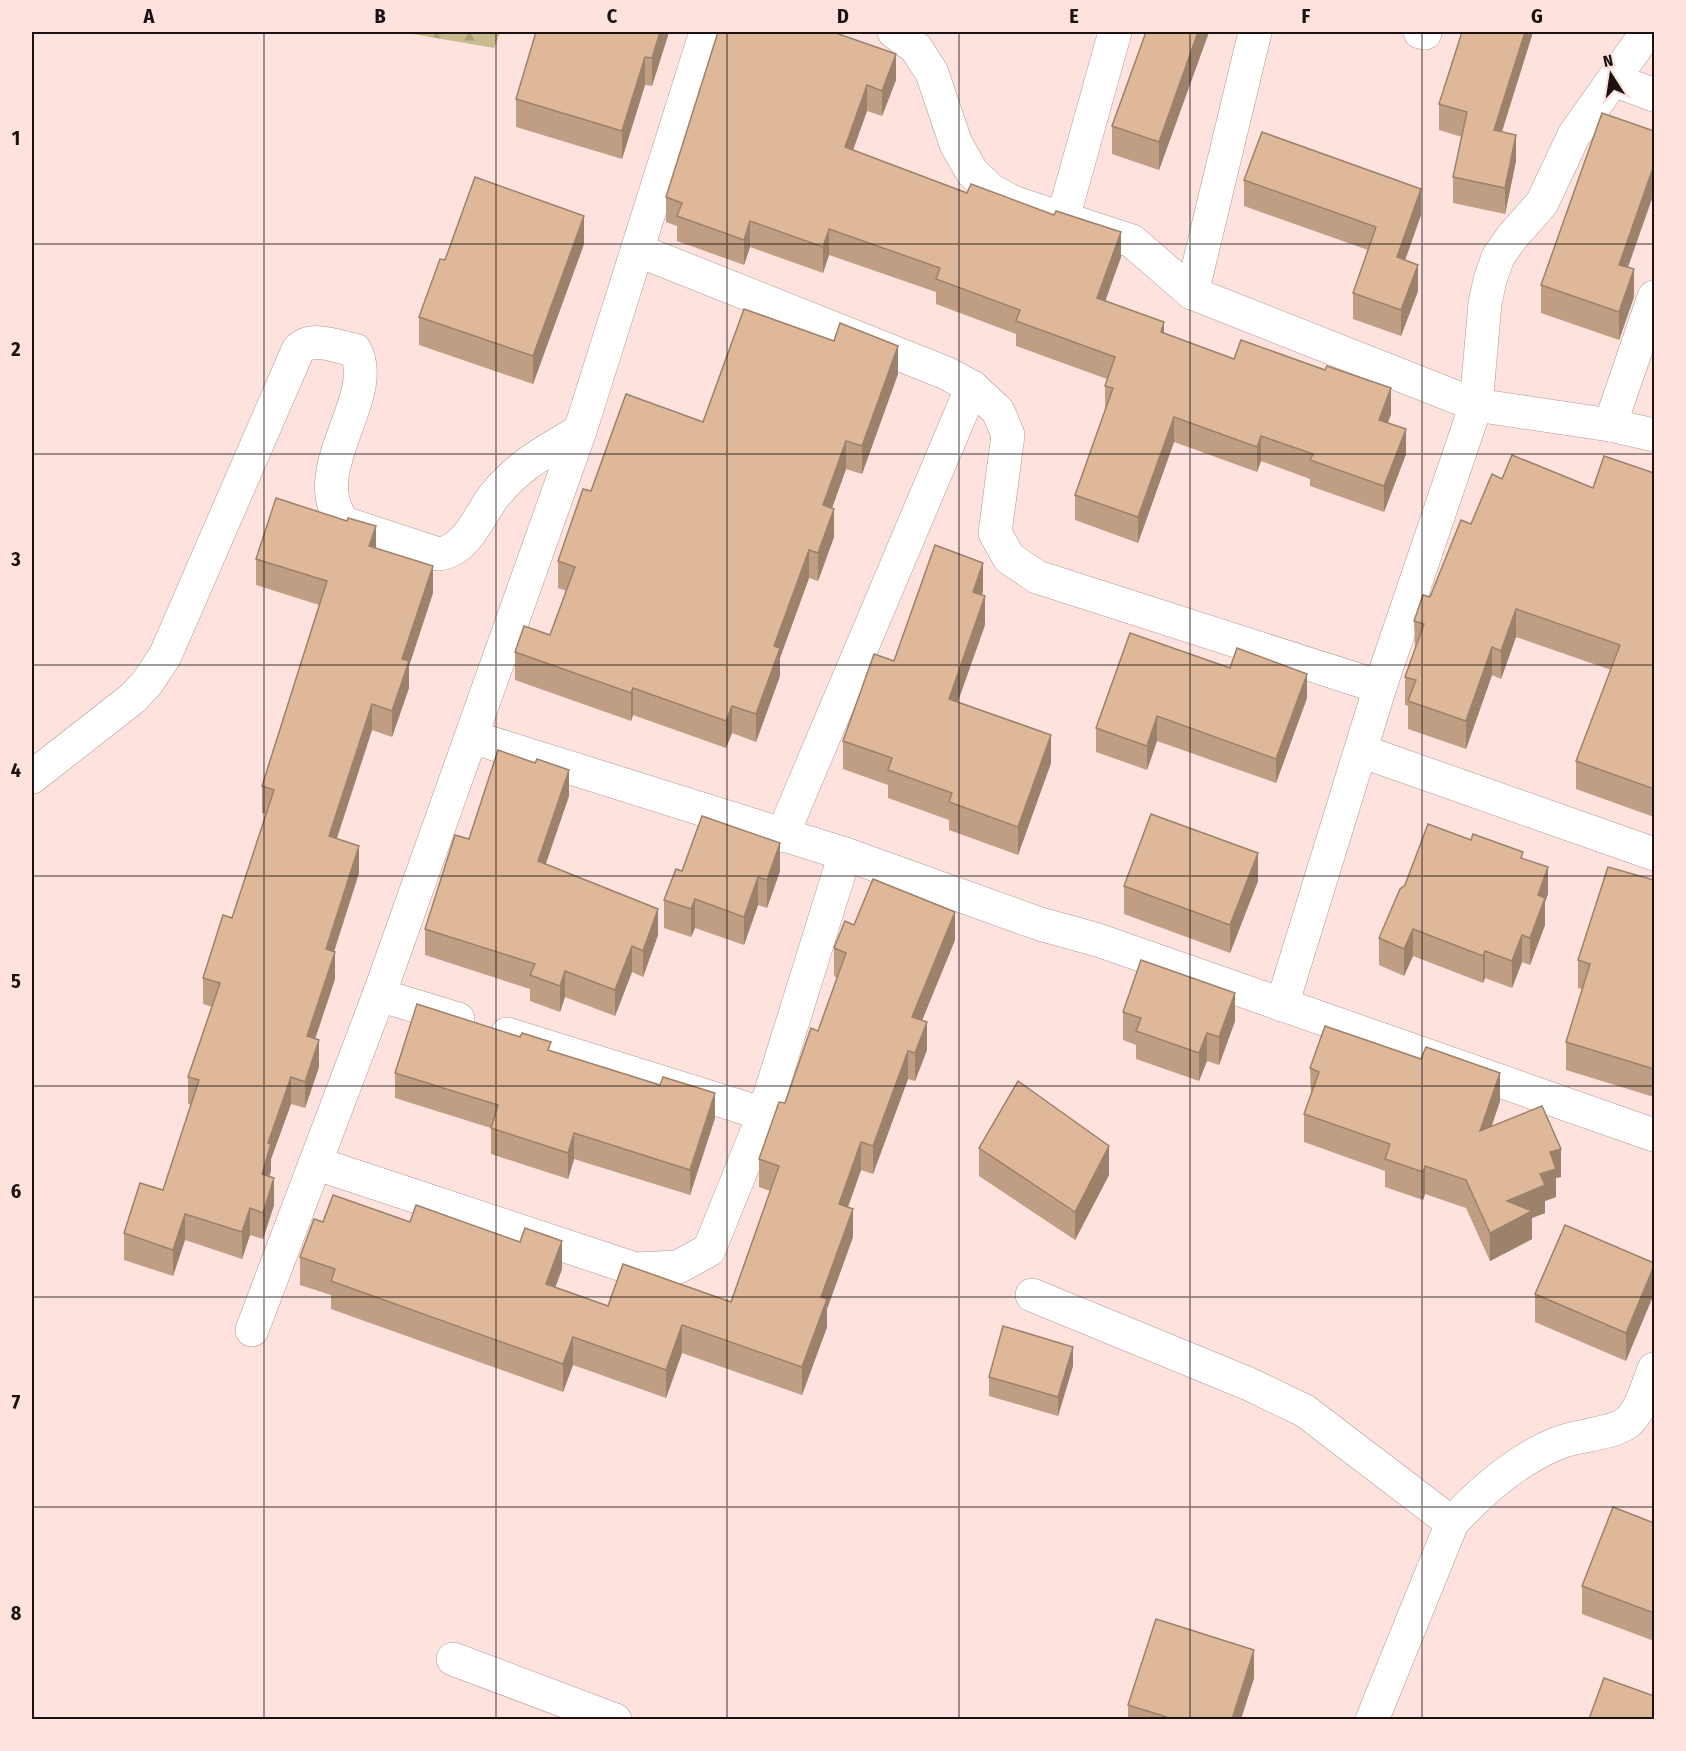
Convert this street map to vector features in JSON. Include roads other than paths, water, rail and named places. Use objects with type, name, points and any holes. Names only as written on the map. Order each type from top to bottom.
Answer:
[{"type":"street","points":[[252,1330],[379,995],[580,431],[706,32]]},
{"type":"street","points":[[894,32],[916,48],[932,73],[956,144],[972,172],[992,191],[1015,203],[1132,241],[1192,293],[1476,405],[1610,425],[1654,435]]},
{"type":"street","points":[[1063,218],[1115,32]]},
{"type":"street","points":[[1192,293],[1256,32]]},
{"type":"street","points":[[1282,1005],[1380,687],[1476,405],[1485,303],[1498,257],[1542,202],[1574,135],[1647,32]]},
{"type":"street","points":[[1614,80],[1654,95]]},
{"type":"street","points":[[637,250],[946,373],[972,387],[998,411],[1008,435],[995,533],[1009,558],[1037,577],[1380,687]]},
{"type":"street","points":[[1610,425],[1654,297]]},
{"type":"street","points":[[32,777],[133,698],[147,683],[165,656],[302,345],[311,341],[355,350],[360,360],[362,375],[337,454],[331,488],[336,513],[344,523],[438,554],[451,553],[459,547],[494,496],[522,465],[580,431]]},
{"type":"street","points":[[782,836],[972,387]]},
{"type":"street","points":[[471,737],[845,854],[1040,924],[1098,940],[1654,1135]]},
{"type":"street","points":[[1361,751],[1654,854]]},
{"type":"street","points":[[315,1163],[635,1269],[678,1267],[710,1250],[764,1114],[845,854]]},
{"type":"street","points":[[379,995],[764,1114]]},
{"type":"street","points":[[1032,1295],[1220,1374],[1250,1384],[1305,1411],[1452,1523]]},
{"type":"street","points":[[1372,1719],[1452,1523],[1474,1499],[1527,1459],[1557,1443],[1585,1434],[1615,1429],[1626,1423],[1635,1414],[1654,1369]]},
{"type":"street","points":[[453,1659],[615,1719]]}]
